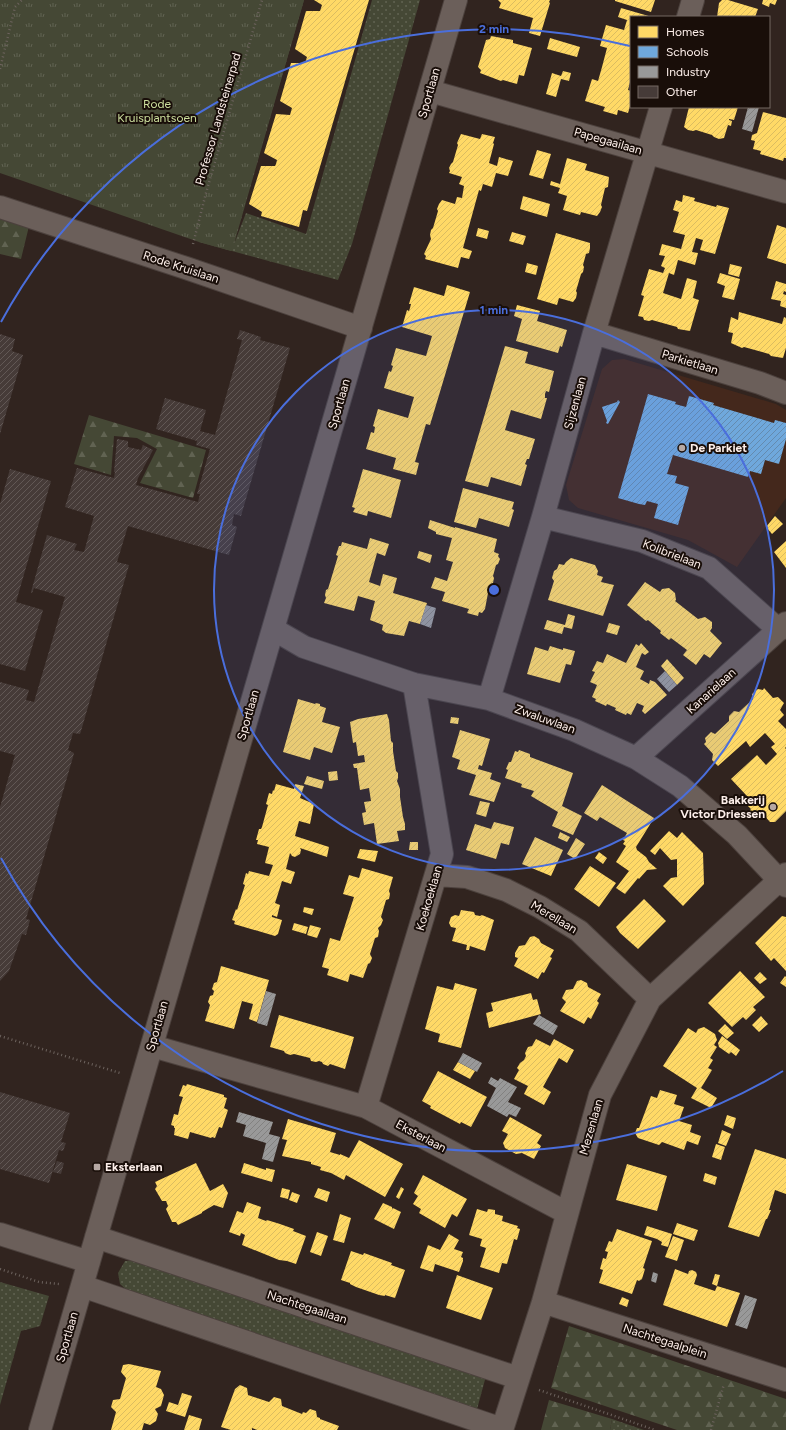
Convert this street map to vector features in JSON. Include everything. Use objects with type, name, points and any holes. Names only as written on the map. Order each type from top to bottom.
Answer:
[{"type":"street","name":"Sportlaan","points":[[40,1430],[456,0]]},
{"type":"street","points":[[688,16],[693,0]]},
{"type":"street","name":"Papegaailaan","points":[[430,91],[786,192]]},
{"type":"street","name":"Sijzenlaan","points":[[489,699],[543,517],[594,333],[661,108]]},
{"type":"street","name":"Rode Kruislaan","points":[[0,207],[361,328]]},
{"type":"street","name":"Parkietlaan","points":[[594,333],[760,383],[786,394]]},
{"type":"street","name":"Kolibrielaan","points":[[543,517],[642,541],[709,568],[783,626]]},
{"type":"street","name":"Kanarielaan","points":[[636,758],[783,626]]},
{"type":"street","name":"Zwaluwlaan","points":[[273,630],[304,647],[414,684],[489,699],[574,730],[636,758],[680,786],[737,835],[784,880]]},
{"type":"street","name":"Koekoeklaan","points":[[366,1107],[442,854],[414,684]]},
{"type":"street","name":"Merellaan","points":[[436,875],[467,877],[506,890],[540,907],[579,931],[650,999]]},
{"type":"street","name":"Mezenlaan","points":[[502,1429],[543,1302],[600,1095],[650,999],[784,880]]},
{"type":"street","name":"Eksterlaan","points":[[152,1046],[366,1107],[567,1213]]},
{"type":"street","points":[[0,1234],[89,1262]]},
{"type":"street","name":"Nachtegaallaan","points":[[96,1237],[518,1380]]},
{"type":"street","points":[[82,1286],[502,1429]]},
{"type":"street","name":"Nachtegaalplein","points":[[543,1302],[786,1380]]},
{"type":"path","points":[[0,69],[15,7],[22,0]]},
{"type":"path","name":"Professor Landsteinerpad","points":[[193,244],[206,193],[262,0]]},
{"type":"path","points":[[0,1036],[142,1080]]},
{"type":"path","points":[[0,1269],[38,1282],[82,1286]]},
{"type":"path","points":[[711,1430],[730,1362]]},
{"type":"path","points":[[518,1380],[655,1430]]},
{"type":"shaded area","name":"De Parkiet","points":[[624,359],[776,404],[786,410],[786,498],[737,567],[688,540],[578,508],[569,500],[566,485],[602,369],[612,360]]},
{"type":"green space","name":"Rode Kruisplantsoen","points":[[0,0],[304,0],[231,251],[199,242],[0,173]]},
{"type":"green space","points":[[268,0],[304,0],[234,244],[246,213],[306,234],[372,0],[420,0],[352,244],[338,280],[199,242]]},
{"type":"green space","points":[[0,208],[31,218],[21,259],[0,254]]},
{"type":"green space","points":[[89,415],[206,450],[193,498],[140,483],[157,449],[137,438],[114,436],[111,475],[74,464]]},
{"type":"green space","points":[[145,1260],[486,1376],[476,1413],[131,1294],[120,1284],[118,1273],[125,1261]]},
{"type":"green space","points":[[0,1282],[49,1296],[40,1326],[21,1331],[0,1405]]},
{"type":"green space","points":[[569,1326],[786,1399],[786,1430],[677,1430],[551,1388]]},
{"type":"green space","points":[[549,1400],[612,1419],[610,1430],[541,1430]]},
{"type":"green space","points":[[612,1419],[644,1430],[610,1430]]},
{"type":"building: Homes","points":[[314,0],[369,0],[307,211],[303,210],[299,227],[261,216],[262,212],[249,204],[261,166],[275,166],[276,164],[277,160],[264,153],[276,114],[290,115],[292,108],[280,101],[291,63],[305,63],[307,57],[295,49],[306,11],[320,11],[322,5]]},
{"type":"building: Homes","points":[[498,0],[550,0],[540,36],[529,33],[533,18],[499,8],[501,3]]},
{"type":"building: Homes","points":[[615,0],[655,0],[651,12]]},
{"type":"building: Homes","points":[[722,0],[728,0],[758,9],[755,16],[717,16],[719,3]]},
{"type":"building: Homes","points":[[763,0],[777,0],[775,5],[770,3],[769,7],[762,4]]},
{"type":"building: Homes","points":[[621,8],[649,16],[630,16],[630,82],[628,90],[630,91],[630,106],[628,113],[618,110],[617,115],[603,111],[605,107],[585,101],[592,79],[598,81],[602,67],[607,48],[600,46],[606,25],[624,30],[627,20],[618,17]]},
{"type":"building: Homes","points":[[491,36],[513,40],[513,43],[532,48],[524,76],[519,75],[517,84],[503,80],[501,81],[480,73],[481,70],[478,67],[486,40],[490,39]]},
{"type":"building: Homes","points":[[550,38],[580,47],[577,57],[547,49]]},
{"type":"building: Homes","points":[[563,71],[571,73],[569,81],[561,79],[556,97],[546,94],[552,73],[561,76]]},
{"type":"building: Homes","points":[[689,108],[738,108],[734,120],[729,119],[732,121],[731,126],[728,125],[724,138],[719,139],[696,130],[688,130],[684,127]]},
{"type":"building: Homes","points":[[763,112],[786,118],[786,158],[784,158],[783,161],[760,154],[761,151],[753,149],[755,141],[751,140],[752,135],[757,133]]},
{"type":"building: Homes","points":[[461,134],[480,139],[482,134],[495,137],[489,163],[497,166],[499,157],[513,161],[508,176],[496,173],[492,187],[483,184],[481,191],[479,190],[463,248],[472,251],[469,259],[461,257],[458,268],[425,259],[426,256],[424,254],[431,239],[431,230],[433,228],[439,204],[442,200],[455,204],[457,197],[462,198],[464,186],[459,184],[462,177],[449,173],[449,168],[453,162],[458,145],[457,143]]},
{"type":"building: Homes","points":[[537,150],[551,154],[543,179],[529,175]]},
{"type":"building: Homes","points":[[567,158],[587,164],[585,170],[609,177],[608,187],[605,188],[601,205],[602,207],[597,216],[581,212],[580,215],[563,210],[567,196],[558,193],[560,188],[550,185],[551,181],[560,184]]},
{"type":"building: Homes","points":[[683,195],[695,198],[694,201],[716,207],[717,205],[729,208],[715,254],[700,250],[703,240],[696,238],[692,252],[698,253],[695,265],[678,260],[674,275],[669,273],[663,293],[681,299],[687,278],[697,281],[693,298],[699,300],[690,331],[678,329],[677,327],[652,320],[644,320],[643,317],[638,316],[644,296],[641,295],[649,269],[663,273],[665,268],[661,266],[665,256],[659,255],[662,244],[681,249],[685,235],[673,232],[679,212],[673,210],[676,200],[682,202]]},
{"type":"building: Homes","points":[[523,196],[550,204],[547,217],[520,209]]},
{"type":"building: Homes","points":[[777,225],[786,228],[786,264],[767,258]]},
{"type":"building: Homes","points":[[478,228],[489,231],[487,239],[476,236]]},
{"type":"building: Homes","points":[[512,232],[526,236],[523,245],[509,241]]},
{"type":"building: Homes","points":[[556,233],[590,243],[589,253],[586,254],[583,272],[576,291],[576,298],[573,302],[559,298],[557,305],[537,299]]},
{"type":"building: Homes","points":[[527,263],[538,266],[536,275],[525,272]]},
{"type":"building: Homes","points":[[730,264],[742,267],[739,277],[728,274]]},
{"type":"building: Homes","points":[[720,273],[740,279],[734,300],[722,297],[725,286],[717,283]]},
{"type":"building: Homes","points":[[776,281],[786,284],[786,292],[784,291],[783,294],[786,295],[786,308],[780,306],[781,301],[771,299]]},
{"type":"building: Homes","points":[[447,285],[470,292],[430,425],[426,424],[415,462],[419,463],[416,475],[393,469],[396,458],[366,449],[371,432],[374,433],[375,427],[373,426],[378,409],[408,418],[414,397],[384,388],[389,371],[391,372],[393,366],[391,365],[396,348],[426,356],[432,336],[402,327],[407,310],[409,311],[410,308],[411,304],[409,304],[414,287],[444,296]]},
{"type":"building: Homes","points":[[517,305],[540,311],[537,321],[567,330],[562,347],[560,346],[558,353],[516,341],[522,319],[514,316]]},
{"type":"building: Homes","points":[[739,312],[782,324],[784,317],[786,318],[786,348],[783,358],[771,356],[769,354],[744,347],[742,348],[731,343],[733,333],[728,332],[731,317],[738,320]]},
{"type":"building: Homes","points":[[505,346],[528,352],[525,363],[554,371],[549,392],[546,391],[545,394],[545,398],[547,398],[541,419],[511,410],[505,430],[535,439],[529,459],[527,459],[525,464],[527,465],[521,486],[491,477],[488,487],[465,481]]},
{"type":"building: Homes","points":[[363,469],[401,480],[391,518],[368,511],[367,516],[353,512],[355,508],[352,507]]},
{"type":"building: Homes","points":[[463,488],[514,502],[512,509],[514,510],[509,527],[479,518],[476,528],[454,522]]},
{"type":"building: Homes","points":[[775,516],[783,524],[772,534],[766,527]]},
{"type":"building: Homes","points":[[430,520],[497,539],[494,552],[499,554],[498,556],[500,559],[496,565],[493,583],[491,584],[488,593],[485,609],[482,613],[479,612],[478,616],[467,613],[469,609],[442,601],[445,592],[431,588],[435,577],[447,581],[453,562],[446,560],[452,538],[436,534],[436,532],[428,528]]},
{"type":"building: Homes","points":[[370,538],[389,544],[385,556],[377,553],[369,582],[380,586],[383,574],[397,578],[393,593],[427,603],[420,624],[409,621],[404,636],[386,633],[382,630],[383,625],[370,620],[375,601],[358,596],[354,611],[324,603],[326,598],[326,590],[328,589],[338,556],[336,555],[339,546],[341,546],[342,542],[367,549]]},
{"type":"building: Homes","points":[[786,541],[786,568],[774,552]]},
{"type":"building: Homes","points":[[419,551],[432,555],[430,563],[417,558]]},
{"type":"building: Homes","points":[[571,558],[595,565],[598,571],[597,575],[603,577],[601,582],[614,585],[603,616],[548,600],[554,581],[552,578],[554,571],[557,569],[559,564],[564,565]]},
{"type":"building: Homes","points":[[645,582],[660,592],[662,589],[669,588],[675,593],[675,601],[698,619],[705,617],[712,622],[712,628],[710,631],[722,643],[710,658],[704,654],[696,665],[683,655],[687,650],[671,638],[669,640],[648,620],[646,621],[627,605]]},
{"type":"building: Homes","points":[[568,614],[575,616],[572,629],[564,627],[562,634],[544,629],[547,620],[565,625]]},
{"type":"building: Homes","points":[[609,623],[620,626],[617,635],[606,632]]},
{"type":"building: Homes","points":[[641,643],[649,652],[645,655],[642,653],[636,667],[644,671],[640,679],[649,684],[650,680],[655,682],[667,695],[645,714],[642,711],[644,706],[637,703],[631,715],[627,713],[626,715],[615,710],[616,708],[607,704],[606,706],[595,701],[596,699],[592,697],[597,685],[590,682],[595,672],[592,671],[597,661],[603,663],[607,654],[626,663],[636,644],[639,646]]},
{"type":"building: Homes","points":[[550,646],[563,650],[563,648],[575,651],[571,665],[566,664],[560,683],[527,674],[535,647],[548,651]]},
{"type":"building: Homes","points":[[667,659],[684,678],[677,685],[661,666]]},
{"type":"building: Homes","points":[[764,688],[773,698],[778,697],[784,703],[780,710],[784,715],[778,721],[786,729],[786,811],[775,822],[770,822],[761,812],[754,819],[748,812],[751,809],[742,800],[747,796],[731,779],[757,755],[766,765],[777,754],[771,747],[775,744],[765,733],[750,747],[746,741],[718,766],[712,760],[713,754],[704,744],[706,742],[705,738],[711,732],[715,734],[729,721],[729,716],[734,711],[739,712],[753,699],[752,694],[758,689],[763,690]]},
{"type":"building: Homes","points":[[298,699],[320,704],[320,706],[326,708],[322,722],[340,727],[332,753],[314,747],[310,760],[283,752]]},
{"type":"building: Homes","points":[[387,714],[391,741],[393,743],[396,771],[398,773],[397,781],[400,789],[405,830],[397,831],[399,841],[377,844],[374,823],[364,825],[362,813],[366,812],[364,802],[371,801],[369,788],[360,790],[357,768],[354,768],[353,764],[365,762],[364,755],[358,756],[356,742],[353,743],[350,722],[358,719]]},
{"type":"building: Homes","points":[[451,717],[459,718],[458,724],[450,723]]},
{"type":"building: Homes","points":[[460,730],[490,739],[482,766],[479,765],[478,769],[492,773],[490,779],[501,783],[494,802],[469,795],[476,775],[457,769],[460,760],[452,757]]},
{"type":"building: Homes","points":[[519,750],[530,754],[530,757],[573,773],[562,806],[582,816],[573,835],[552,826],[558,812],[531,796],[534,791],[521,787],[522,784],[505,778],[508,770],[506,769],[509,762],[511,762],[515,751],[518,752]]},
{"type":"building: Homes","points":[[337,771],[338,780],[329,781],[328,772]]},
{"type":"building: Homes","points":[[307,776],[324,781],[322,789],[304,784]]},
{"type":"building: Homes","points":[[276,784],[294,789],[295,784],[304,786],[300,798],[314,804],[310,824],[299,821],[295,836],[329,847],[327,857],[300,848],[300,854],[295,857],[290,853],[286,869],[295,872],[291,884],[282,881],[275,903],[280,905],[277,917],[272,915],[272,917],[282,920],[278,934],[275,936],[234,924],[235,921],[232,920],[236,909],[237,910],[245,885],[243,884],[246,873],[248,874],[249,871],[269,876],[273,865],[265,863],[269,847],[257,844],[258,840],[256,840],[259,829],[262,827],[268,805],[266,804],[269,793],[272,794]]},
{"type":"building: Homes","points":[[602,785],[654,818],[636,847],[637,850],[657,869],[647,870],[639,879],[638,878],[625,894],[616,888],[629,871],[616,862],[626,846],[623,844],[625,841],[623,840],[627,833],[600,817],[597,821],[584,813]]},
{"type":"building: Homes","points":[[480,801],[490,803],[486,817],[476,814]]},
{"type":"building: Homes","points":[[494,822],[514,827],[509,845],[501,843],[496,859],[466,850],[475,824],[491,829]]},
{"type":"building: Homes","points":[[669,831],[677,838],[682,832],[703,853],[704,884],[683,906],[663,886],[671,878],[677,877],[677,859],[671,860],[660,848],[655,855],[650,851]]},
{"type":"building: Homes","points":[[560,832],[570,837],[567,842],[558,838]]},
{"type":"building: Homes","points":[[535,837],[563,850],[551,876],[522,864]]},
{"type":"building: Homes","points":[[576,838],[585,844],[575,859],[567,854]]},
{"type":"building: Homes","points":[[410,842],[418,842],[418,850],[409,850]]},
{"type":"building: Homes","points":[[360,849],[378,851],[375,862],[357,858]]},
{"type":"building: Homes","points":[[599,852],[607,858],[603,864],[595,858]]},
{"type":"building: Homes","points":[[590,866],[616,883],[599,907],[574,889]]},
{"type":"building: Homes","points":[[362,868],[393,877],[389,891],[389,899],[386,900],[381,917],[383,920],[378,928],[378,937],[375,938],[370,954],[372,958],[370,963],[368,964],[363,978],[350,974],[348,982],[327,975],[329,969],[322,967],[330,938],[340,941],[354,897],[343,894],[349,875],[359,878]]},
{"type":"building: Homes","points":[[644,899],[666,921],[638,949],[620,933],[616,927]]},
{"type":"building: Homes","points":[[304,907],[314,909],[312,915],[303,912]]},
{"type":"building: Homes","points":[[461,910],[474,912],[475,915],[482,915],[494,920],[485,951],[470,946],[469,950],[466,950],[467,945],[452,941],[456,928],[451,927],[449,923],[451,917],[455,915],[459,916]]},
{"type":"building: Homes","points":[[782,916],[786,917],[786,971],[774,958],[771,961],[755,943]]},
{"type":"building: Homes","points":[[294,923],[308,927],[306,934],[292,930]]},
{"type":"building: Homes","points":[[310,925],[321,928],[317,938],[307,935]]},
{"type":"building: Homes","points":[[534,936],[539,939],[541,943],[554,950],[550,957],[552,958],[544,973],[542,972],[538,979],[514,966],[518,958],[515,957],[515,953],[519,946],[525,945],[530,937]]},
{"type":"building: Homes","points":[[221,966],[269,980],[257,1022],[249,1019],[253,1004],[242,1001],[234,1029],[205,1021],[210,1005],[208,1002],[210,996],[213,995],[214,991],[212,989],[214,983],[217,982]]},
{"type":"building: Homes","points":[[740,971],[765,997],[753,1007],[756,1010],[746,1020],[743,1017],[732,1027],[708,1003]]},
{"type":"building: Homes","points":[[760,972],[767,979],[760,984],[754,978]]},
{"type":"building: Homes","points":[[785,976],[786,977],[786,987],[780,983]]},
{"type":"building: Homes","points":[[581,980],[587,983],[588,987],[601,994],[597,1001],[599,1003],[591,1019],[588,1017],[584,1024],[560,1011],[566,1002],[562,998],[566,990],[573,989],[577,981]]},
{"type":"building: Homes","points":[[455,983],[477,989],[461,1048],[438,1042],[440,1034],[425,1029],[437,986],[453,990]]},
{"type":"building: Homes","points":[[531,993],[533,1000],[537,999],[541,1014],[489,1028],[486,1013],[493,1011],[491,1003]]},
{"type":"building: Homes","points":[[279,1015],[354,1037],[345,1069],[330,1064],[328,1066],[319,1061],[311,1061],[310,1058],[294,1054],[290,1055],[284,1051],[270,1047]]},
{"type":"building: Homes","points":[[761,1016],[768,1024],[759,1032],[752,1025]]},
{"type":"building: Homes","points":[[725,1024],[734,1033],[727,1039],[718,1031]]},
{"type":"building: Homes","points":[[704,1027],[715,1034],[717,1040],[714,1045],[717,1047],[710,1058],[713,1060],[708,1068],[712,1070],[701,1088],[717,1098],[711,1108],[691,1098],[697,1088],[663,1066],[688,1028],[696,1033],[698,1029]]},
{"type":"building: Homes","points":[[722,1036],[740,1050],[736,1056],[731,1052],[729,1054],[719,1047],[718,1043]]},
{"type":"building: Homes","points":[[536,1039],[550,1046],[554,1039],[574,1050],[567,1063],[559,1058],[543,1087],[551,1092],[544,1105],[524,1094],[528,1086],[514,1079],[519,1070],[517,1068],[526,1056],[525,1053],[528,1047],[532,1046]]},
{"type":"building: Homes","points":[[458,1062],[475,1071],[470,1079],[453,1070]]},
{"type":"building: Homes","points":[[438,1071],[487,1097],[471,1127],[461,1122],[460,1124],[430,1108],[431,1106],[422,1101]]},
{"type":"building: Homes","points":[[187,1084],[224,1095],[224,1097],[227,1098],[224,1108],[228,1110],[222,1128],[219,1127],[215,1138],[190,1132],[188,1139],[174,1135],[175,1128],[171,1125],[174,1114],[178,1115],[183,1097],[179,1096],[183,1085],[186,1086]]},
{"type":"building: Homes","points":[[660,1090],[677,1095],[674,1104],[684,1107],[679,1121],[692,1125],[690,1132],[701,1136],[698,1145],[687,1141],[684,1150],[662,1142],[659,1145],[638,1138],[635,1133],[637,1128],[639,1128],[651,1096],[657,1098]]},
{"type":"building: Homes","points":[[727,1115],[736,1118],[733,1129],[724,1125]]},
{"type":"building: Homes","points":[[510,1117],[542,1135],[537,1143],[541,1146],[534,1159],[522,1153],[516,1154],[505,1148],[503,1143],[508,1134],[502,1131]]},
{"type":"building: Homes","points":[[288,1119],[336,1133],[330,1152],[349,1158],[359,1140],[403,1164],[385,1197],[346,1175],[344,1180],[331,1173],[320,1170],[321,1167],[311,1164],[311,1162],[282,1156],[287,1140],[282,1139]]},
{"type":"building: Homes","points":[[722,1130],[731,1134],[726,1146],[718,1143]]},
{"type":"building: Homes","points":[[716,1144],[725,1147],[721,1160],[712,1157]]},
{"type":"building: Homes","points":[[755,1149],[786,1159],[786,1194],[775,1190],[769,1210],[771,1210],[759,1237],[728,1227]]},
{"type":"building: Homes","points":[[196,1163],[210,1191],[223,1184],[228,1193],[223,1208],[214,1205],[178,1225],[176,1222],[172,1222],[166,1209],[168,1206],[166,1201],[162,1201],[155,1189],[157,1186],[155,1182]]},
{"type":"building: Homes","points":[[244,1163],[266,1170],[266,1168],[275,1170],[272,1182],[241,1173]]},
{"type":"building: Homes","points":[[627,1164],[667,1176],[657,1211],[616,1200]]},
{"type":"building: Homes","points":[[705,1173],[717,1177],[715,1185],[703,1181]]},
{"type":"building: Homes","points":[[423,1175],[467,1199],[457,1217],[452,1214],[445,1228],[419,1213],[421,1209],[413,1204],[418,1196],[414,1193]]},
{"type":"building: Homes","points":[[401,1187],[404,1189],[399,1199],[396,1197]]},
{"type":"building: Homes","points":[[282,1188],[290,1190],[288,1199],[280,1197]]},
{"type":"building: Homes","points":[[318,1188],[330,1192],[327,1202],[314,1197]]},
{"type":"building: Homes","points":[[292,1192],[300,1195],[297,1203],[289,1200]]},
{"type":"building: Homes","points":[[247,1202],[261,1207],[258,1218],[294,1229],[293,1231],[306,1236],[296,1264],[279,1260],[242,1245],[245,1235],[241,1233],[240,1236],[229,1232],[237,1211],[243,1213]]},
{"type":"building: Homes","points":[[383,1203],[392,1207],[392,1209],[393,1208],[401,1212],[394,1229],[374,1219]]},
{"type":"building: Homes","points":[[477,1209],[487,1212],[488,1209],[495,1210],[495,1214],[503,1216],[502,1221],[518,1226],[517,1228],[520,1229],[517,1240],[514,1239],[507,1264],[502,1263],[499,1273],[480,1267],[486,1248],[480,1246],[482,1239],[469,1235]]},
{"type":"building: Homes","points":[[340,1214],[351,1218],[344,1243],[333,1240]]},
{"type":"building: Homes","points":[[677,1223],[698,1230],[694,1241],[673,1234]]},
{"type":"building: Homes","points":[[647,1226],[672,1234],[668,1247],[661,1245],[662,1242],[657,1239],[644,1235]]},
{"type":"building: Homes","points":[[617,1229],[652,1241],[643,1268],[645,1269],[642,1279],[639,1281],[637,1280],[632,1294],[599,1283],[603,1270],[600,1269],[603,1258],[606,1259],[608,1252],[605,1251],[609,1241],[612,1242]]},
{"type":"building: Homes","points":[[317,1232],[328,1236],[321,1256],[310,1252]]},
{"type":"building: Homes","points":[[449,1234],[459,1240],[454,1249],[463,1252],[461,1257],[463,1258],[463,1261],[459,1272],[435,1264],[433,1272],[420,1268],[428,1245],[440,1250]]},
{"type":"building: Homes","points":[[673,1236],[684,1240],[677,1261],[665,1257]]},
{"type":"building: Homes","points":[[351,1251],[363,1255],[364,1253],[392,1263],[391,1265],[405,1270],[395,1298],[379,1295],[341,1280]]},
{"type":"building: Homes","points":[[675,1269],[688,1274],[689,1271],[692,1270],[696,1272],[697,1275],[694,1284],[715,1291],[717,1286],[740,1293],[727,1327],[663,1305]]},
{"type":"building: Homes","points":[[715,1274],[720,1275],[717,1286],[712,1284]]},
{"type":"building: Homes","points":[[457,1275],[493,1288],[481,1320],[446,1308]]},
{"type":"building: Homes","points":[[622,1297],[629,1300],[627,1307],[619,1304]]},
{"type":"building: Homes","points":[[129,1364],[161,1371],[156,1387],[161,1389],[164,1395],[161,1406],[155,1409],[158,1414],[156,1421],[150,1425],[144,1423],[142,1430],[111,1430],[116,1412],[111,1407],[113,1400],[120,1399],[126,1378],[121,1372],[123,1365]]},
{"type":"building: Homes","points":[[240,1385],[247,1388],[248,1395],[269,1402],[274,1397],[281,1399],[282,1406],[302,1414],[303,1412],[306,1413],[310,1409],[316,1411],[317,1417],[320,1419],[339,1426],[337,1430],[257,1430],[252,1428],[252,1430],[231,1430],[221,1427],[235,1389]]},
{"type":"building: Homes","points":[[182,1393],[192,1396],[185,1417],[166,1411],[169,1402],[178,1405]]},
{"type":"building: Homes","points":[[189,1415],[202,1419],[199,1430],[184,1430]]},
{"type":"building: Schools","points":[[648,394],[676,402],[675,404],[686,407],[689,396],[714,403],[713,405],[774,423],[775,420],[786,423],[786,439],[779,464],[765,460],[761,474],[750,471],[748,477],[673,455],[667,474],[677,476],[675,483],[689,487],[678,525],[654,518],[658,504],[647,501],[645,505],[618,498]]},
{"type":"building: Schools","points":[[618,400],[620,402],[608,424],[606,423],[607,421],[602,407],[617,402]]},
{"type":"building: Industry","points":[[748,108],[759,108],[752,132],[742,129]]},
{"type":"building: Industry","points":[[426,605],[436,608],[431,628],[420,624]]},
{"type":"building: Industry","points":[[665,671],[677,685],[669,692],[657,679]]},
{"type":"building: Industry","points":[[266,991],[276,994],[267,1026],[257,1023]]},
{"type":"building: Industry","points":[[539,1015],[558,1026],[553,1035],[533,1024]]},
{"type":"building: Industry","points":[[463,1053],[482,1063],[477,1072],[458,1062]]},
{"type":"building: Industry","points":[[491,1077],[498,1081],[500,1078],[517,1087],[508,1102],[521,1108],[516,1117],[509,1114],[507,1117],[487,1106],[496,1088],[488,1083]]},
{"type":"building: Industry","points":[[239,1112],[273,1122],[269,1134],[280,1137],[273,1162],[262,1159],[266,1143],[243,1136],[246,1125],[236,1122]]},
{"type":"building: Industry","points":[[653,1272],[658,1274],[656,1283],[651,1281]]},
{"type":"building: Industry","points":[[745,1295],[757,1299],[747,1329],[735,1325]]},
{"type":"building: Other","points":[[240,330],[261,337],[260,340],[290,348],[241,516],[234,514],[232,525],[237,527],[229,555],[128,526],[117,562],[129,565],[81,731],[80,734],[73,733],[68,750],[74,753],[26,919],[30,920],[26,935],[22,934],[9,971],[0,981],[0,807],[15,755],[0,751],[0,682],[29,690],[26,700],[34,702],[65,597],[34,588],[32,593],[31,592],[47,535],[77,544],[74,550],[84,552],[94,516],[65,507],[77,468],[114,478],[117,439],[128,441],[128,447],[141,450],[143,445],[153,450],[138,478],[136,485],[198,502],[200,494],[197,494],[210,449],[196,445],[197,441],[156,429],[165,398],[206,410],[200,431],[215,435],[242,340],[237,339]]},
{"type":"building: Other","points":[[0,334],[15,339],[12,351],[23,355],[0,434]]},
{"type":"building: Other","points":[[10,469],[51,481],[16,602],[43,610],[25,671],[0,664],[0,504]]},
{"type":"building: Other","points":[[0,1092],[70,1113],[61,1142],[66,1143],[63,1151],[59,1150],[49,1183],[0,1169]]},
{"type":"building: Other","points":[[57,1161],[64,1163],[61,1174],[53,1172]]},
{"type":"place","name":"De Parkiet","points":[[682,448]]},
{"type":"place","name":"Bakkerij Victor Driessen","points":[[773,807]]},
{"type":"place","name":"Eksterlaan","points":[[97,1167]]}]
